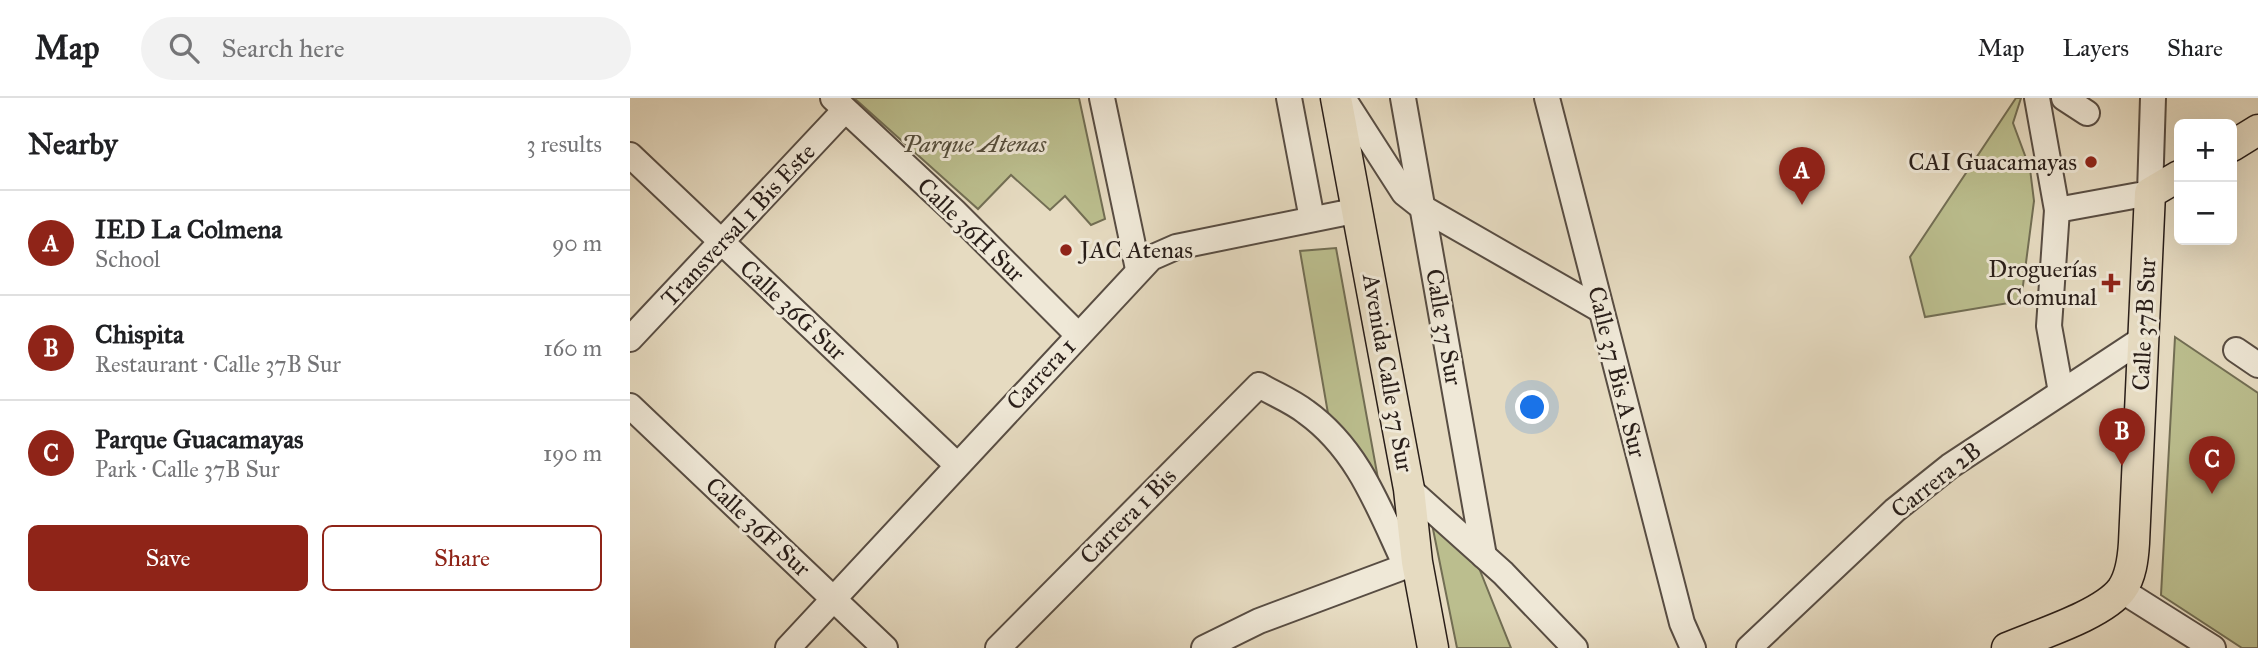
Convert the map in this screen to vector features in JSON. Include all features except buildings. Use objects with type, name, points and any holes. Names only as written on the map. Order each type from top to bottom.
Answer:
[{"type":"main road","name":"Avenida Calle 37 Sur","points":[[1336,98],[1409,489],[1412,564],[1433,648]]},
{"type":"main road","points":[[2237,143],[2258,130]]},
{"type":"main road","points":[[2150,193],[2174,179]]},
{"type":"main road","name":"Calle 37B Sur","points":[[2121,590],[2130,571],[2134,543],[2150,193]]},
{"type":"main road","points":[[2007,648],[2100,607],[2121,590]]},
{"type":"street","points":[[1102,98],[1138,269]]},
{"type":"street","points":[[1289,98],[1312,219]]},
{"type":"street","points":[[1343,98],[1404,193],[1423,208],[1601,310]]},
{"type":"street","name":"Calle 37 Sur","points":[[1403,98],[1484,556]]},
{"type":"street","name":"Calle 37 Bis A Sur","points":[[1547,98],[1682,623],[1692,647]]},
{"type":"street","points":[[2037,98],[2057,210],[2049,326],[2061,392]]},
{"type":"street","points":[[2064,98],[2087,113]]},
{"type":"street","name":"Calle 37B Sur","points":[[2150,193],[2153,98]]},
{"type":"street","name":"Transversal 1 Bis Este","points":[[630,339],[723,243],[839,104]]},
{"type":"street","name":"Calle 36H Sur","points":[[839,104],[954,211],[1077,334]]},
{"type":"street","name":"Calle 36G Sur","points":[[630,155],[957,465]]},
{"type":"street","points":[[2057,210],[2150,193]]},
{"type":"street","name":"Carrera 1","points":[[788,648],[1138,269],[1167,250],[1359,210]]},
{"type":"street","name":"Carrera 2B","points":[[1749,648],[1895,510],[1971,452],[2144,338]]},
{"type":"street","points":[[2236,350],[2258,365]]},
{"type":"street","name":"Carrera 1 Bis","points":[[998,648],[1259,385],[1305,411],[1346,448],[1360,467],[1412,564]]},
{"type":"street","name":"Calle 36F Sur","points":[[630,406],[885,648]]},
{"type":"street","points":[[1409,489],[1484,556],[1575,648]]},
{"type":"street","points":[[1204,648],[1259,621],[1412,564]]},
{"type":"street","points":[[2121,590],[2213,648]]},
{"type":"green space","name":"Parque Atenas","points":[[854,98],[1079,98],[1105,219],[1091,225],[1065,196],[1050,210],[1011,175],[978,209]]},
{"type":"green space","points":[[2016,98],[2021,98],[2013,123],[2030,169],[2034,201],[2021,301],[1925,317],[1910,257]]},
{"type":"green space","points":[[1336,248],[1381,495],[1330,425],[1300,251]]},
{"type":"green space","points":[[2175,337],[2258,393],[2258,648],[2242,648],[2161,595]]},
{"type":"green space","points":[[1432,524],[1479,568],[1511,648],[1457,648]]},
{"type":"place","name":"CAI Guacamayas","points":[[2091,162]]},
{"type":"place","name":"IED La Colmena","points":[[1802,205]]},
{"type":"place","name":"JAC Atenas","points":[[1066,250]]},
{"type":"place","name":"Droguerías Comunal","points":[[2111,283]]},
{"type":"place","name":"Chispita","points":[[2122,466]]},
{"type":"place","name":"Parque Guacamayas","points":[[2212,494]]}]
